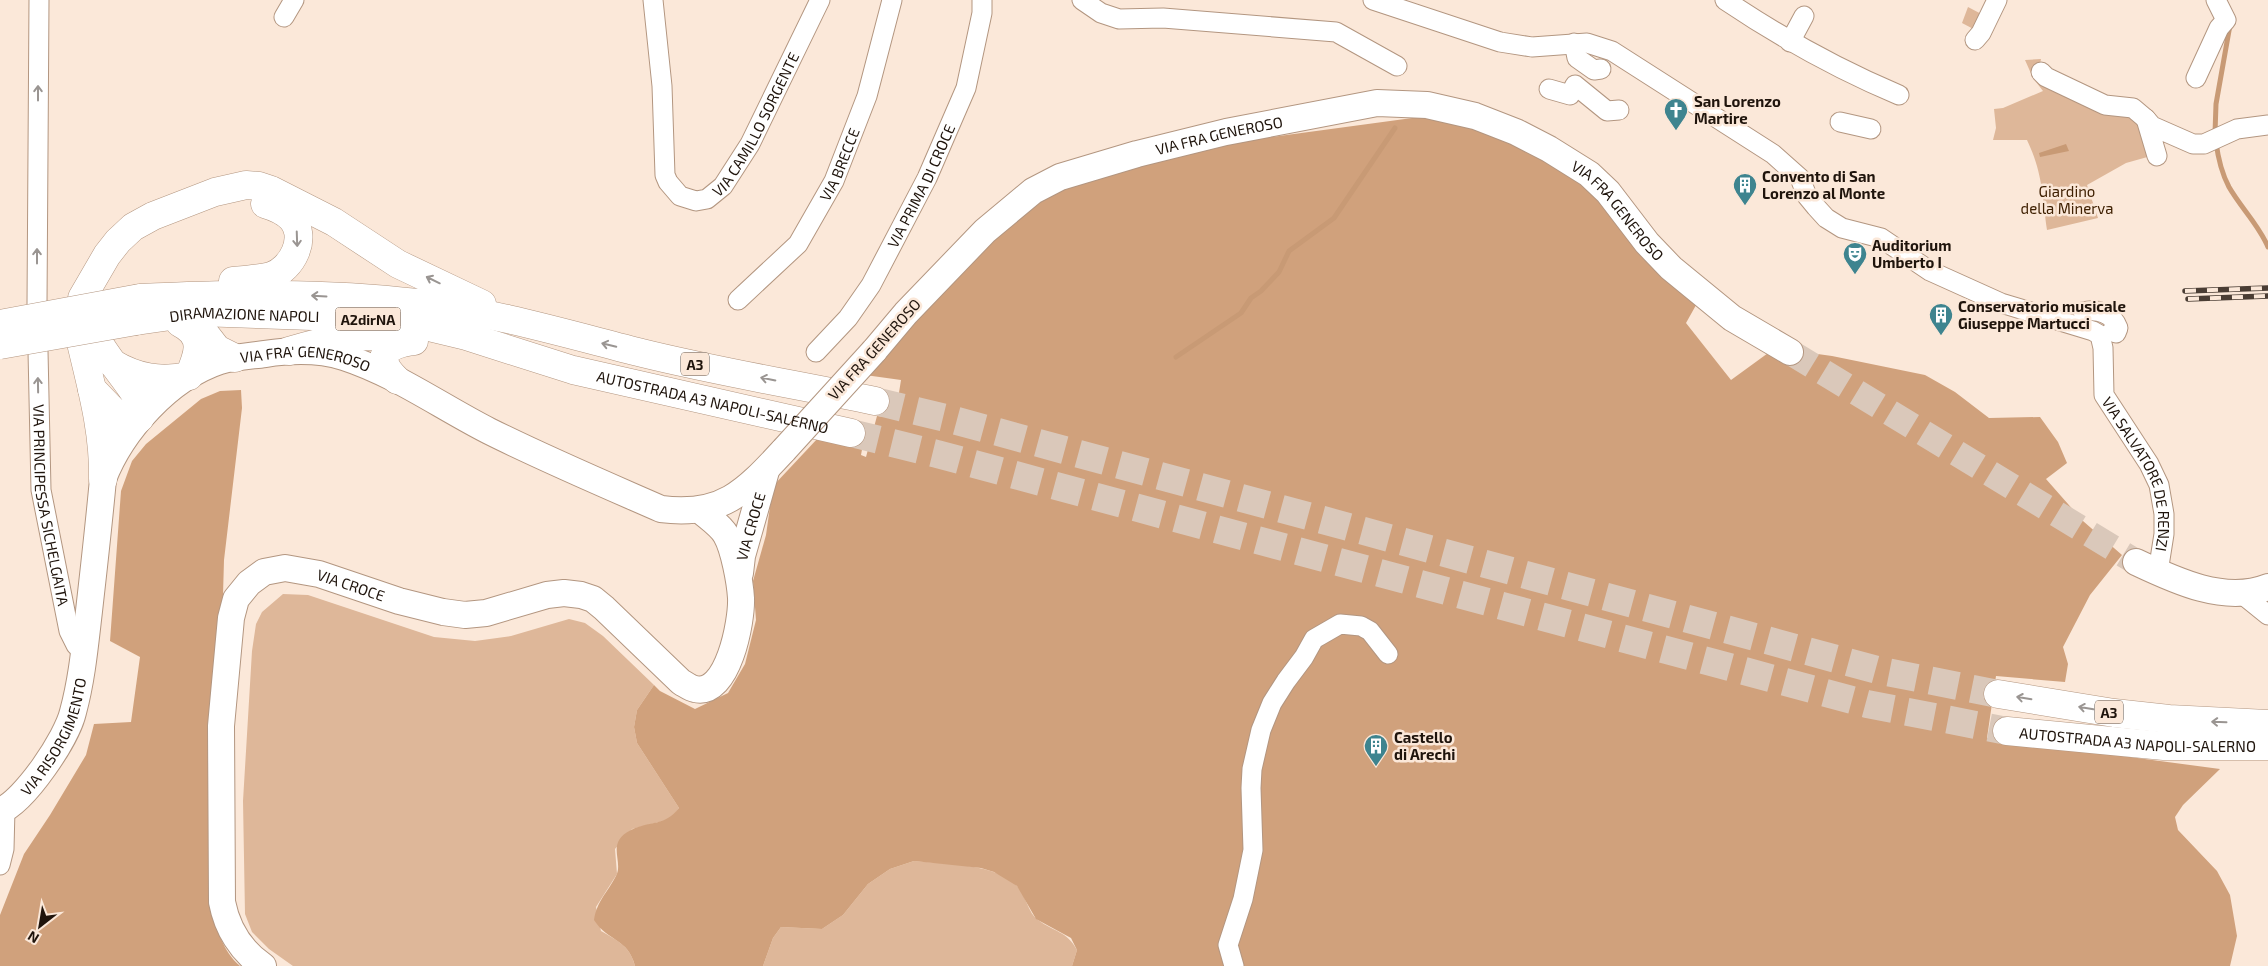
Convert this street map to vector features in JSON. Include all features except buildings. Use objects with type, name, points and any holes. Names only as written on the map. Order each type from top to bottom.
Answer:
[{"type":"highway","points":[[87,294],[118,240],[133,227],[153,216],[228,188],[246,185],[259,186],[271,190],[334,222],[398,264],[524,323]]},
{"type":"highway","points":[[153,315],[186,287],[272,275],[288,265],[298,246],[298,235],[293,220],[277,208],[257,202],[224,201],[182,206]]},
{"type":"highway","name":"DIRAMAZIONE NAPOLI","points":[[0,344],[153,315],[224,295],[303,295],[368,299],[453,308],[575,336]]},
{"type":"highway","name":"DIRAMAZIONE NAPOLI","points":[[0,324],[200,312],[341,317],[416,324],[466,336],[573,370]]},
{"type":"highway","points":[[153,315],[199,328],[217,349],[235,358]]},
{"type":"highway","points":[[96,348],[132,374],[153,379],[189,376],[196,358],[197,341],[192,330],[153,315]]},
{"type":"highway","points":[[289,351],[328,339],[362,335],[388,336],[540,373],[573,370]]},
{"type":"highway","name":"AUTOSTRADA A3 NAPOLI-SALERNO","points":[[575,336],[652,355],[875,401]]},
{"type":"highway","points":[[397,380],[384,366],[387,350],[396,343],[414,341]]},
{"type":"highway","points":[[96,348],[92,389],[102,442],[103,479]]},
{"type":"highway","points":[[92,389],[123,421],[129,424],[137,422],[142,414],[142,406],[96,348]]},
{"type":"highway","name":"AUTOSTRADA A3 NAPOLI-SALERNO","points":[[573,370],[852,433]]},
{"type":"highway","name":"AUTOSTRADA A3 NAPOLI-SALERNO","points":[[1998,694],[2168,720],[2268,724]]},
{"type":"highway","name":"AUTOSTRADA A3 NAPOLI-SALERNO","points":[[2008,731],[2164,746],[2268,746]]},
{"type":"main road","name":"VIA FRA GENEROSO","points":[[701,511],[724,502],[746,488],[766,469],[874,351],[906,313],[985,231],[1033,191],[1060,177],[1137,154],[1226,132],[1376,103],[1428,105],[1475,116],[1516,132],[1549,149],[1589,174],[1608,192],[1670,268],[1732,318],[1790,352]]},
{"type":"main road","name":"VIA FRA' GENEROSO","points":[[84,653],[103,479],[116,451],[137,422],[189,376],[205,367],[235,358],[289,351],[327,353],[343,357],[397,380],[488,430],[661,509],[682,512],[701,511]]},
{"type":"main road","name":"VIA CROCE","points":[[739,584],[742,556],[766,469]]},
{"type":"main road","name":"VIA CROCE","points":[[263,966],[237,941],[225,917],[222,902],[221,726],[231,618],[236,599],[249,583],[264,572],[285,568],[303,570],[400,601],[443,612],[465,615],[486,613],[547,594],[581,595],[593,599],[650,650],[681,682],[696,689],[707,687],[717,681],[729,663],[735,642],[741,600],[739,584],[726,534],[701,511]]},
{"type":"main road","points":[[2147,567],[2218,592],[2242,594],[2268,587]]},
{"type":"main road","name":"VIA RISORGIMENTO","points":[[2,810],[21,796],[27,789],[49,758],[70,723],[84,653]]},
{"type":"street","points":[[37,304],[39,0]]},
{"type":"street","points":[[284,17],[294,0]]},
{"type":"street","name":"VIA CAMILLO SORGENTE","points":[[653,0],[662,86],[665,175],[668,182],[680,196],[696,201],[707,199],[717,193],[729,179],[750,144],[820,0]]},
{"type":"street","name":"VIA BRECCE","points":[[738,300],[798,244],[834,182],[867,96],[892,0]]},
{"type":"street","name":"VIA PRIMA DI CROCE","points":[[816,352],[848,318],[871,285],[927,178],[966,88],[982,13],[982,0]]},
{"type":"street","points":[[1082,0],[1119,19],[1240,24],[1336,32],[1397,66]]},
{"type":"street","points":[[1373,0],[1500,42],[1532,47],[1574,43],[1577,58],[1594,70],[1601,69]]},
{"type":"street","points":[[1725,0],[1790,42],[1861,79],[1899,95]]},
{"type":"street","points":[[1975,40],[1981,33],[1997,0]]},
{"type":"street","points":[[2196,78],[2219,28],[2226,21],[2216,0]]},
{"type":"street","points":[[1790,42],[1804,16]]},
{"type":"street","points":[[1119,26],[1169,27],[1172,20]]},
{"type":"street","name":"VIA SALVATORE DE RENZI","points":[[1574,43],[1594,45],[1612,51],[1773,154],[1800,178],[1808,196],[1826,218],[1842,228],[1881,238],[1930,271],[2001,303],[2093,331],[2100,335],[2103,348],[2102,388],[2104,395],[2149,464],[2158,484],[2164,514],[2164,534],[2147,567]]},
{"type":"street","points":[[2041,72],[2095,102],[2132,108],[2152,126],[2186,142],[2204,144],[2234,131],[2252,126],[2268,125]]},
{"type":"street","points":[[1549,89],[1570,95],[1576,85],[1606,111],[1619,110]]},
{"type":"street","points":[[2146,119],[2157,156]]},
{"type":"street","points":[[1840,122],[1865,131]]},
{"type":"street","points":[[2083,312],[2094,311],[2106,314],[2117,326],[2117,333],[2112,331]]},
{"type":"street","name":"VIA PRINCIPESSA SICHELGAITA","points":[[38,351],[41,490],[69,631],[76,644],[84,653]]},
{"type":"street","points":[[2242,594],[2268,615]]},
{"type":"street","points":[[1234,966],[1228,945],[1243,899],[1253,850],[1252,769],[1258,742],[1272,703],[1286,680],[1304,658],[1314,639],[1322,632],[1340,624],[1361,626],[1370,631],[1388,654]]},
{"type":"street","points":[[0,865],[4,849],[2,810]]},
{"type":"green space","points":[[1968,7],[1989,18],[1981,33],[1962,23]]},
{"type":"green space","name":"Giardino della Minerva","points":[[2041,59],[2039,69],[2133,111],[2151,156],[2126,163],[2087,185],[2098,218],[2047,230],[2039,174],[2027,140],[1993,140],[1996,128],[1994,109],[2003,108],[2043,91],[2033,78],[2025,60]]},
{"type":"green space","points":[[283,594],[308,595],[434,637],[475,641],[511,636],[569,619],[585,623],[603,636],[654,685],[637,710],[634,727],[637,743],[679,808],[671,819],[632,829],[615,849],[617,874],[596,907],[601,931],[627,949],[635,966],[293,966],[269,949],[252,932],[245,914],[243,801],[252,651],[256,624],[262,612]]},
{"type":"green space","points":[[914,861],[969,866],[997,873],[1009,879],[1021,891],[1035,917],[1064,935],[1073,944],[1077,950],[1072,966],[763,966],[773,938],[781,927],[822,929],[843,915],[868,884],[890,869]]},
{"type":"shaded area","points":[[1427,116],[1506,138],[1565,171],[1618,216],[1700,298],[1686,323],[1731,380],[1775,348],[1832,356],[1925,375],[1955,392],[1989,418],[2040,417],[2058,442],[2067,463],[2046,479],[2083,521],[2122,555],[2090,595],[2063,647],[2068,664],[2065,682],[1996,676],[1987,738],[2220,769],[2183,805],[2175,817],[2178,830],[2217,871],[2230,895],[2237,936],[2230,966],[1072,966],[1077,950],[1071,938],[1036,919],[1017,886],[994,872],[981,868],[914,861],[890,869],[868,884],[843,915],[822,929],[781,927],[773,938],[763,966],[635,966],[628,950],[599,927],[594,920],[595,913],[616,876],[618,870],[617,846],[623,835],[638,827],[662,821],[679,808],[637,743],[634,727],[637,710],[654,685],[660,691],[695,709],[728,693],[745,664],[756,620],[753,581],[766,535],[773,486],[818,438],[863,444],[861,455],[866,457],[877,416],[895,418],[901,380],[865,375],[1029,201],[1190,148]]},
{"type":"shaded area","points":[[2066,144],[2069,151],[2040,157],[2039,153]]},
{"type":"shaded area","points":[[241,390],[242,408],[224,560],[214,909],[217,925],[225,947],[240,966],[0,966],[0,915],[24,854],[86,755],[94,724],[131,722],[140,657],[110,641],[121,491],[132,461],[146,444],[201,399],[220,391]]},
{"type":"waterway","points":[[2215,133],[2216,104],[2230,25]]},
{"type":"waterway","points":[[1176,357],[1241,313],[1251,298],[1261,291],[1279,272],[1289,251],[1334,218],[1395,128]]},
{"type":"waterway","points":[[2216,142],[2220,165],[2226,181],[2260,231],[2268,247]]},
{"type":"tunnel","points":[[1790,352],[2136,562]]},
{"type":"tunnel","points":[[875,401],[946,418],[1877,670],[1998,694]]},
{"type":"tunnel","points":[[851,433],[937,454],[1867,704],[2007,731]]},
{"type":"railway","points":[[2185,291],[2268,288]]},
{"type":"railway","points":[[2188,299],[2268,296]]},
{"type":"place","name":"San Lorenzo Martire","points":[[1676,131]]},
{"type":"place","name":"Convento di San Lorenzo al Monte","points":[[1745,206]]},
{"type":"place","name":"Auditorium Umberto I","points":[[1855,275]]},
{"type":"place","name":"Conservatorio musicale Giuseppe Martucci","points":[[1941,336]]},
{"type":"place","name":"Castello di Arechi","points":[[1376,767]]}]
